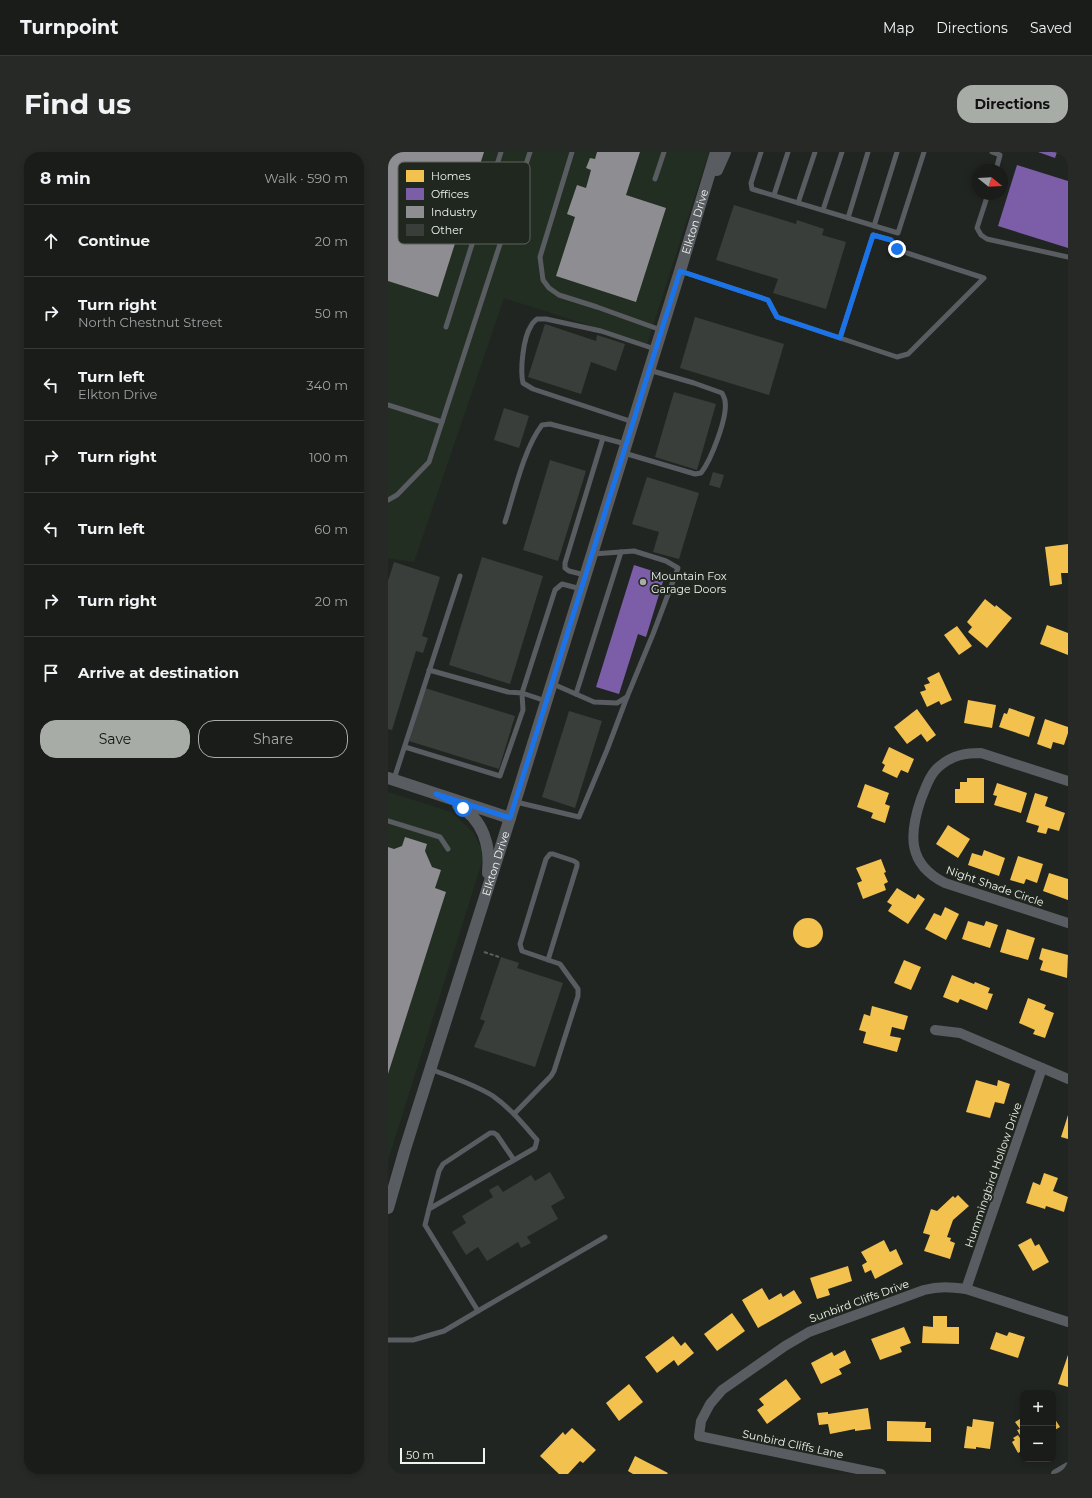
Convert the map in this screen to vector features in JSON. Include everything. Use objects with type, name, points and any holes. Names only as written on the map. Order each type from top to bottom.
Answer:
[{"type":"street","name":"Elkton Drive","points":[[388,1204],[552,684],[716,152]]},
{"type":"street","points":[[697,217],[725,152]]},
{"type":"street","name":"Night Shade Circle","points":[[1068,781],[981,753],[958,755],[939,766],[932,775],[926,785],[913,827],[915,851],[920,861],[936,878],[945,883],[1068,923]]},
{"type":"street","points":[[391,779],[510,818]]},
{"type":"street","points":[[436,794],[463,808],[472,815],[484,832],[489,866],[486,894]]},
{"type":"street","points":[[935,1030],[960,1033],[1068,1079]]},
{"type":"street","name":"Hummingbird Hollow Drive","points":[[966,1289],[1042,1068]]},
{"type":"street","name":"Sunbird Cliffs Drive","points":[[699,1436],[702,1420],[710,1404],[722,1390],[785,1346],[809,1332],[924,1290],[937,1286],[950,1286],[966,1289],[1068,1322]]},
{"type":"street","name":"Sunbird Cliffs Lane","points":[[699,1436],[881,1474]]},
{"type":"street","points":[[1056,1474],[1068,1467]]},
{"type":"lane","points":[[498,162],[501,152]]},
{"type":"lane","points":[[527,162],[530,152]]},
{"type":"lane","points":[[572,152],[540,257],[543,280],[549,288],[559,296],[597,307],[662,330]]},
{"type":"lane","points":[[655,179],[664,152]]},
{"type":"lane","points":[[761,152],[751,183],[752,189],[898,233],[924,152]]},
{"type":"lane","points":[[774,195],[788,152]]},
{"type":"lane","points":[[798,203],[815,152]]},
{"type":"lane","points":[[823,210],[842,152]]},
{"type":"lane","points":[[848,218],[868,152]]},
{"type":"lane","points":[[874,226],[897,152]]},
{"type":"lane","points":[[992,152],[1000,155],[998,164]]},
{"type":"lane","points":[[986,200],[977,228],[987,239],[1068,257]]},
{"type":"lane","points":[[680,271],[768,300],[777,317],[840,338],[897,357],[908,354],[984,278],[907,253],[897,249],[891,240],[873,235],[840,338]]},
{"type":"lane","points":[[446,327],[472,244]]},
{"type":"lane","points":[[388,500],[397,495],[429,462],[500,244]]},
{"type":"lane","points":[[633,422],[533,389],[523,383],[521,375],[526,340],[530,326],[537,319],[546,319],[601,331],[656,349]]},
{"type":"lane","points":[[505,522],[523,467],[536,433],[542,425],[550,424],[603,438],[625,448],[695,474],[701,473],[716,447],[726,402],[722,393],[649,370]]},
{"type":"lane","points":[[388,405],[442,422]]},
{"type":"lane","points":[[585,575],[569,571],[565,568],[565,563],[603,438]]},
{"type":"lane","points":[[515,802],[579,818],[678,568],[666,561],[634,551],[592,554]]},
{"type":"lane","points":[[576,694],[621,552]]},
{"type":"lane","points":[[391,779],[405,747],[460,576]]},
{"type":"lane","points":[[405,747],[500,776],[523,710],[522,694],[555,590],[562,584],[581,589]]},
{"type":"lane","points":[[429,670],[546,701]]},
{"type":"lane","points":[[552,684],[594,702],[617,703],[627,697]]},
{"type":"lane","points":[[388,821],[440,837],[448,849]]},
{"type":"lane","points":[[514,1114],[554,1071],[578,996],[578,989],[560,964],[522,952],[520,944],[547,856],[553,854],[574,861],[577,863],[577,866],[548,960]]},
{"type":"lane","points":[[429,1209],[535,1148],[537,1140],[514,1114],[493,1097],[468,1084],[430,1069]]},
{"type":"lane","points":[[478,1311],[425,1225],[440,1167],[490,1132],[497,1135],[514,1160]]},
{"type":"lane","points":[[388,1340],[413,1340],[444,1331],[605,1237]]},
{"type":"path","points":[[484,952],[499,957]]},
{"type":"shaded area","points":[[388,152],[709,152],[647,344],[504,298],[414,562],[388,558]]},
{"type":"shaded area","points":[[388,792],[451,812],[473,832],[481,848],[482,862],[388,1160]]},
{"type":"building: Homes","points":[[1068,544],[1068,573],[1061,573],[1062,584],[1050,586],[1045,547]]},
{"type":"building: Homes","points":[[985,599],[995,607],[996,605],[1012,618],[987,648],[968,632],[972,627],[967,622]]},
{"type":"building: Homes","points":[[1047,625],[1068,633],[1068,655],[1040,644]]},
{"type":"building: Homes","points":[[957,626],[972,646],[959,655],[944,635]]},
{"type":"building: Homes","points":[[939,672],[952,700],[941,705],[939,701],[927,707],[920,692],[926,690],[924,685],[930,683],[927,678]]},
{"type":"building: Homes","points":[[968,700],[996,705],[992,728],[964,723]]},
{"type":"building: Homes","points":[[1009,708],[1035,717],[1029,737],[999,727],[1004,713],[1007,714]]},
{"type":"building: Homes","points":[[917,709],[936,735],[927,742],[921,734],[907,744],[894,727]]},
{"type":"building: Homes","points":[[1045,719],[1068,727],[1068,733],[1064,745],[1053,742],[1051,749],[1037,744]]},
{"type":"building: Homes","points":[[889,747],[914,759],[908,773],[901,770],[897,778],[882,771],[885,765],[882,763]]},
{"type":"building: Homes","points":[[967,778],[984,778],[984,803],[955,803],[955,789],[960,789],[960,782],[967,782]]},
{"type":"building: Homes","points":[[997,783],[1027,793],[1021,813],[994,805],[997,796],[993,795]]},
{"type":"building: Homes","points":[[865,784],[889,793],[885,804],[890,806],[885,823],[871,818],[873,813],[857,807]]},
{"type":"building: Homes","points":[[1035,793],[1048,797],[1045,806],[1065,813],[1059,831],[1048,828],[1046,834],[1037,832],[1039,826],[1026,822]]},
{"type":"building: Homes","points":[[948,825],[970,839],[958,858],[936,844]]},
{"type":"building: Homes","points":[[984,850],[1005,858],[999,876],[968,865],[972,853],[982,856]]},
{"type":"building: Homes","points":[[1018,856],[1043,864],[1037,883],[1026,879],[1024,884],[1010,880]]},
{"type":"building: Homes","points":[[881,859],[886,872],[884,873],[888,882],[884,884],[886,890],[863,899],[857,883],[862,881],[856,868]]},
{"type":"building: Homes","points":[[1049,873],[1068,879],[1068,900],[1043,891]]},
{"type":"building: Homes","points":[[897,888],[915,899],[918,894],[925,899],[908,924],[888,911],[892,905],[887,902]]},
{"type":"building: Homes","points":[[945,907],[959,914],[946,940],[925,929],[934,913],[941,916]]},
{"type":"building: Homes","points":[[808,918],[819,922],[823,933],[819,944],[808,948],[797,944],[793,933],[797,922]]},
{"type":"building: Homes","points":[[968,921],[984,926],[986,921],[998,925],[990,948],[962,939]]},
{"type":"building: Homes","points":[[1007,929],[1035,938],[1028,960],[1000,952]]},
{"type":"building: Homes","points":[[1042,948],[1068,955],[1067,978],[1040,970],[1043,961],[1039,959]]},
{"type":"building: Homes","points":[[904,960],[921,967],[911,990],[894,983]]},
{"type":"building: Homes","points":[[952,975],[974,984],[975,982],[990,988],[988,993],[993,994],[987,1010],[960,999],[958,1003],[943,997]]},
{"type":"building: Homes","points":[[1028,998],[1046,1005],[1044,1009],[1054,1013],[1045,1038],[1033,1034],[1035,1030],[1019,1023]]},
{"type":"building: Homes","points":[[872,1006],[908,1016],[904,1030],[892,1027],[890,1036],[901,1038],[897,1052],[863,1043],[866,1032],[859,1030],[864,1014],[870,1016]]},
{"type":"building: Homes","points":[[976,1080],[997,1086],[998,1080],[1010,1084],[1004,1104],[995,1102],[990,1118],[966,1112]]},
{"type":"building: Homes","points":[[1068,1115],[1068,1139],[1061,1137]]},
{"type":"building: Homes","points":[[1044,1173],[1058,1178],[1053,1191],[1068,1197],[1064,1212],[1046,1206],[1045,1209],[1026,1203],[1033,1182],[1040,1185]]},
{"type":"building: Homes","points":[[958,1195],[969,1206],[953,1220],[947,1237],[951,1238],[950,1241],[955,1243],[950,1259],[924,1251],[930,1235],[923,1233],[931,1209],[937,1211],[953,1196],[955,1198]]},
{"type":"building: Homes","points":[[1031,1238],[1035,1246],[1039,1244],[1049,1262],[1033,1271],[1018,1245]]},
{"type":"building: Homes","points":[[884,1240],[890,1252],[896,1249],[903,1264],[875,1279],[871,1270],[865,1273],[862,1265],[867,1262],[861,1252]]},
{"type":"building: Homes","points":[[848,1266],[852,1281],[828,1289],[830,1295],[817,1299],[810,1278]]},
{"type":"building: Homes","points":[[762,1288],[769,1300],[781,1293],[783,1297],[794,1290],[802,1303],[758,1328],[742,1300]]},
{"type":"building: Homes","points":[[732,1313],[745,1331],[717,1351],[704,1334]]},
{"type":"building: Homes","points":[[933,1316],[947,1316],[947,1327],[959,1327],[959,1344],[922,1343],[923,1326],[933,1327]]},
{"type":"building: Homes","points":[[904,1327],[911,1343],[900,1347],[902,1352],[880,1360],[871,1339]]},
{"type":"building: Homes","points":[[996,1332],[1007,1336],[1009,1332],[1025,1337],[1018,1358],[990,1349]]},
{"type":"building: Homes","points":[[673,1336],[681,1346],[685,1342],[694,1353],[678,1366],[674,1360],[657,1373],[645,1357]]},
{"type":"building: Homes","points":[[845,1350],[851,1363],[839,1369],[842,1374],[821,1384],[811,1363],[832,1352],[834,1356]]},
{"type":"building: Homes","points":[[1068,1355],[1068,1387],[1058,1384]]},
{"type":"building: Homes","points":[[786,1379],[801,1399],[767,1424],[757,1410],[764,1405],[759,1399]]},
{"type":"building: Homes","points":[[629,1384],[643,1402],[619,1421],[606,1403]]},
{"type":"building: Homes","points":[[868,1408],[871,1429],[855,1431],[855,1429],[830,1434],[828,1424],[819,1425],[817,1413],[828,1412],[828,1414]]},
{"type":"building: Homes","points":[[973,1419],[994,1422],[990,1449],[976,1447],[976,1449],[964,1448],[967,1426],[972,1427]]},
{"type":"building: Homes","points":[[1020,1419],[1020,1429],[1015,1422]]},
{"type":"building: Homes","points":[[887,1421],[926,1422],[925,1428],[931,1428],[931,1442],[887,1441]]},
{"type":"building: Homes","points":[[1056,1421],[1060,1427],[1056,1429]]},
{"type":"building: Homes","points":[[572,1428],[596,1450],[583,1463],[580,1461],[568,1474],[559,1474],[540,1456],[563,1432],[565,1435]]},
{"type":"building: Homes","points":[[1018,1435],[1020,1438],[1020,1452],[1018,1453],[1012,1442],[1015,1440],[1013,1438]]},
{"type":"building: Homes","points":[[635,1456],[668,1473],[633,1474],[628,1471]]},
{"type":"building: Offices","points":[[1038,152],[1057,152],[1055,158]]},
{"type":"building: Offices","points":[[1017,165],[1068,181],[1068,248],[998,226],[1006,200],[1008,200],[1008,194]]},
{"type":"building: Offices","points":[[634,565],[665,575],[646,637],[638,634],[619,694],[596,687]]},
{"type":"building: Industry","points":[[388,152],[484,152],[481,162],[398,162],[398,244],[455,244],[438,297],[388,281]]},
{"type":"building: Industry","points":[[597,152],[640,152],[626,195],[666,208],[636,302],[556,276],[575,217],[567,214],[577,185],[586,188],[591,170],[586,168],[590,158],[595,159]]},
{"type":"building: Industry","points":[[405,837],[427,844],[425,851],[432,867],[441,870],[435,888],[446,892],[388,1074],[388,847],[394,849],[402,846]]},
{"type":"building: Other","points":[[734,205],[796,224],[797,220],[824,229],[822,235],[846,242],[826,309],[773,293],[778,279],[716,260]]},
{"type":"building: Other","points":[[695,317],[784,344],[769,395],[680,368]]},
{"type":"building: Other","points":[[545,324],[596,341],[597,335],[625,344],[616,371],[591,362],[581,394],[528,377]]},
{"type":"building: Other","points":[[674,392],[716,404],[697,470],[655,457]]},
{"type":"building: Other","points":[[504,408],[529,416],[519,448],[494,440]]},
{"type":"building: Other","points":[[550,460],[586,471],[558,561],[523,550]]},
{"type":"building: Other","points":[[713,472],[724,475],[720,488],[709,485]]},
{"type":"building: Other","points":[[647,477],[699,493],[679,559],[653,552],[659,532],[632,524]]},
{"type":"building: Other","points":[[482,557],[543,576],[510,684],[449,665]]},
{"type":"building: Other","points":[[394,562],[440,577],[422,636],[428,638],[423,653],[416,651],[392,730],[388,729],[388,581]]},
{"type":"building: Other","points":[[425,688],[515,716],[499,769],[409,741]]},
{"type":"building: Other","points":[[569,711],[602,721],[575,808],[542,797]]},
{"type":"building: Other","points":[[501,957],[519,963],[517,968],[563,983],[535,1067],[474,1047],[485,1021],[480,1019]]},
{"type":"building: Other","points":[[550,1172],[565,1198],[551,1206],[558,1219],[527,1237],[531,1243],[521,1248],[518,1242],[487,1261],[478,1247],[466,1255],[452,1232],[466,1223],[462,1216],[493,1197],[489,1190],[498,1185],[503,1192],[531,1175],[535,1181]]},
{"type":"place","name":"Mountain Fox Garage Doors","points":[[643,582]]},
{"type":"route","points":[[463,808],[436,794],[510,818],[680,271],[768,300],[777,317],[840,338],[873,235],[891,240],[897,249]]}]
